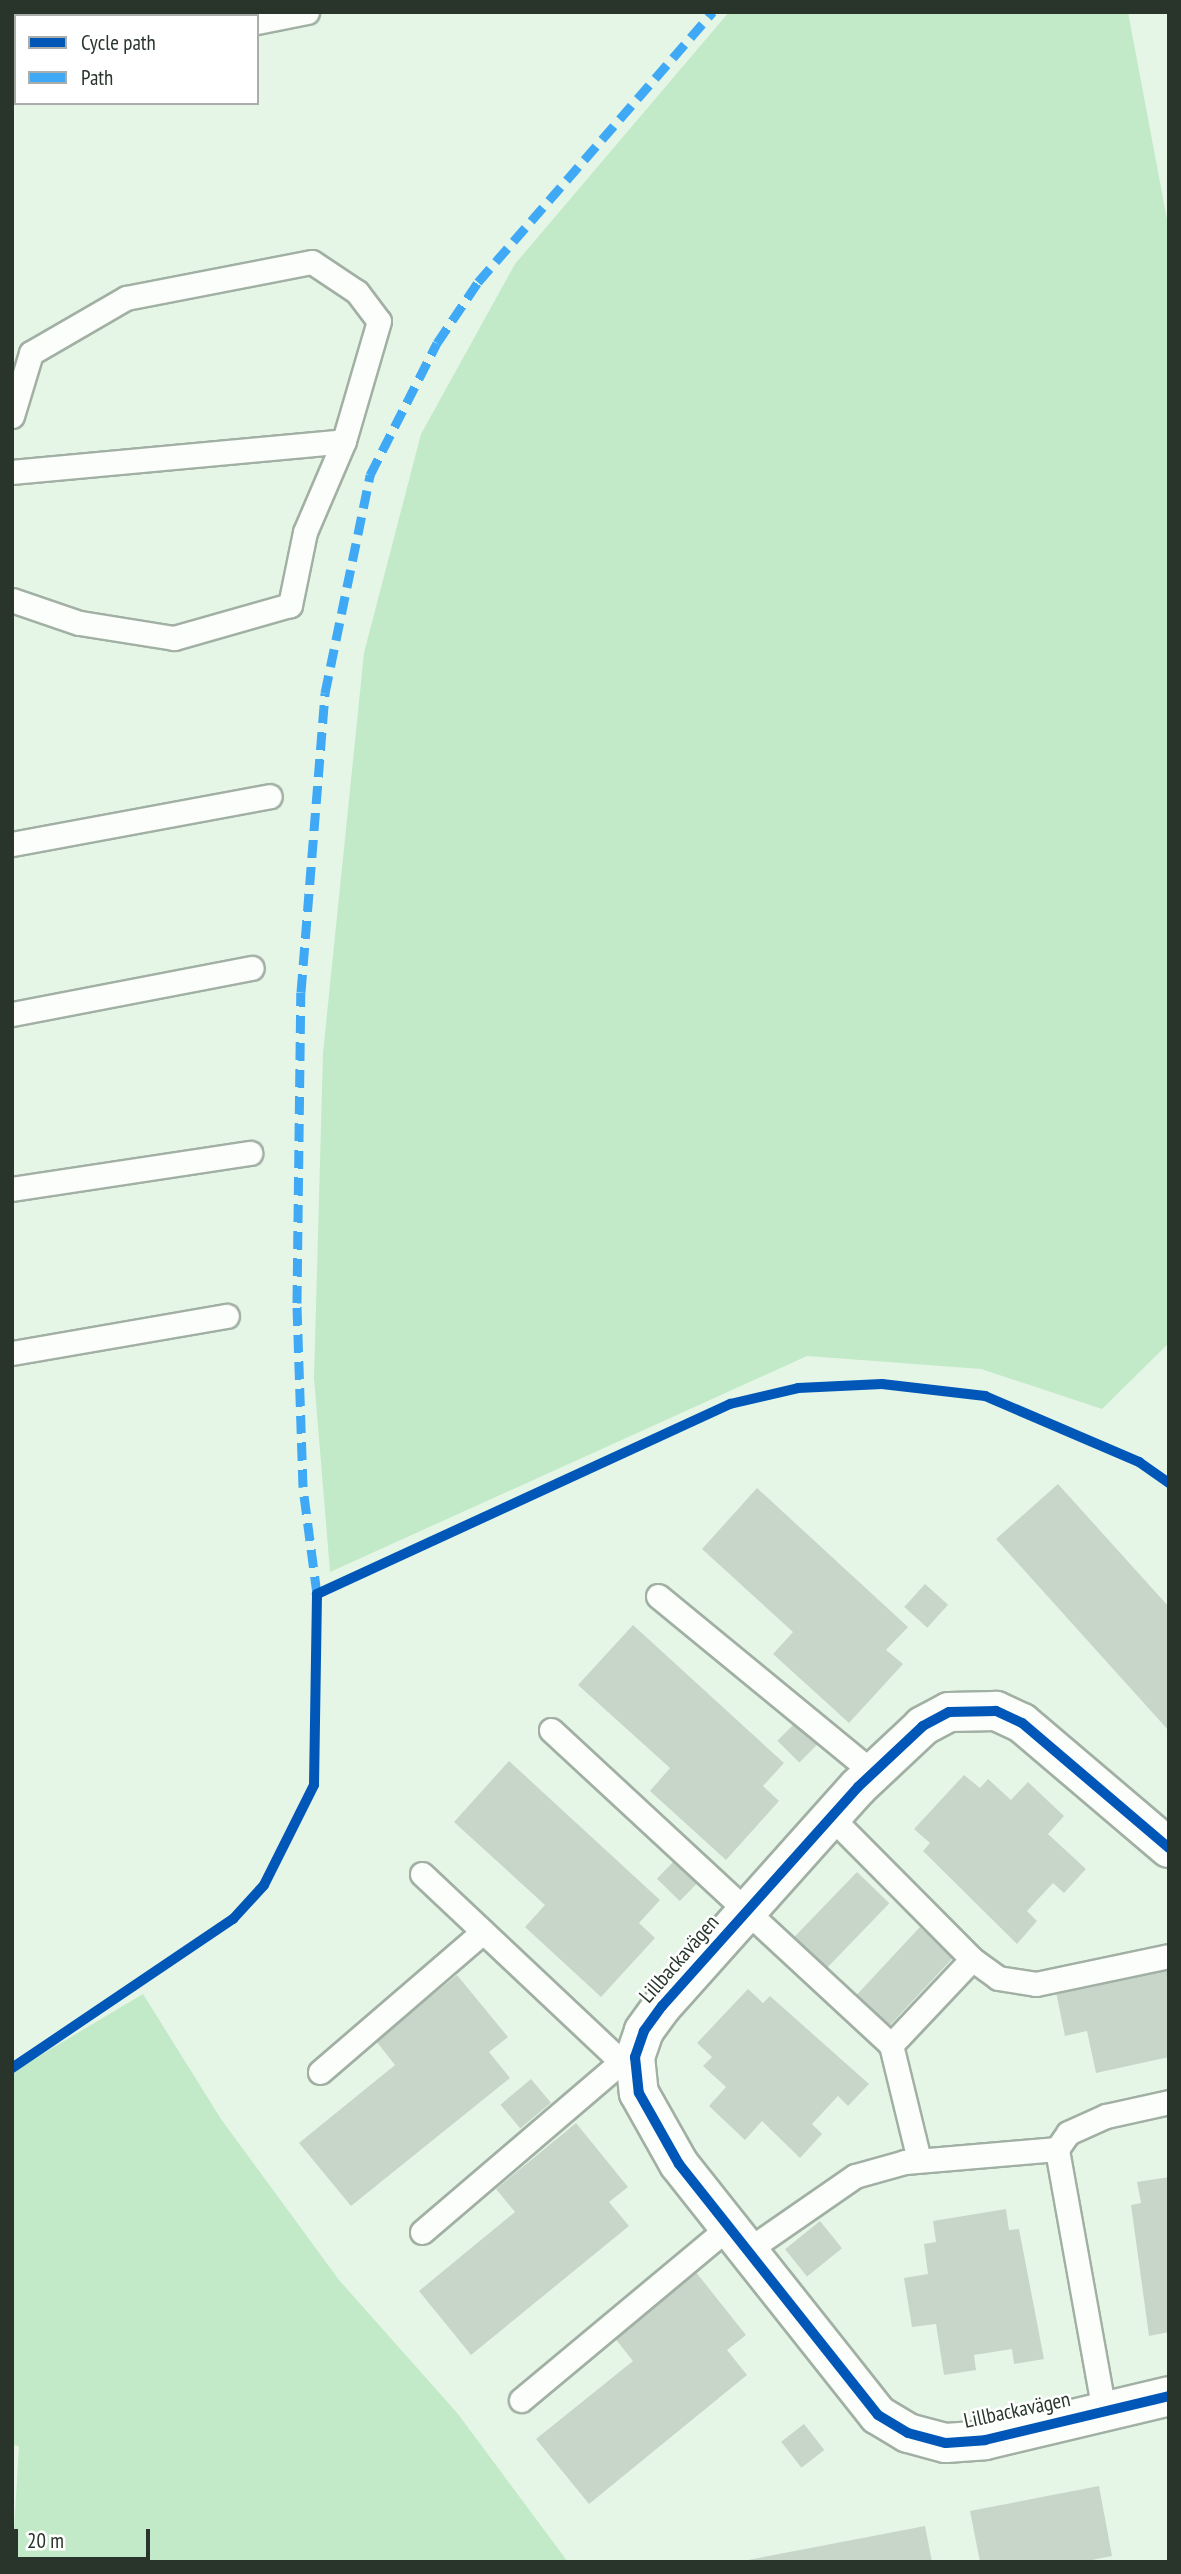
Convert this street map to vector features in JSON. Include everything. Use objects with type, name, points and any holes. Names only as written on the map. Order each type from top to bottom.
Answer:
[{"type":"street","name":"Lillbackavägen","points":[[1169,1848],[1022,1723],[996,1711],[949,1712],[923,1726],[872,1772],[831,1817],[644,2031],[628,2068],[654,2124],[738,2239],[878,2415],[908,2433],[946,2443],[985,2440],[1169,2396]]},
{"type":"lane","points":[[259,22],[307,12]]},
{"type":"lane","points":[[12,416],[32,353],[126,298],[312,262],[357,292],[379,321],[344,441],[305,532],[290,605],[174,638],[79,623],[12,600]]},
{"type":"lane","points":[[12,472],[344,441]]},
{"type":"lane","points":[[12,845],[270,796]]},
{"type":"lane","points":[[12,1014],[251,968]]},
{"type":"lane","points":[[12,1189],[250,1153]]},
{"type":"lane","points":[[12,1353],[227,1316]]},
{"type":"lane","points":[[658,1596],[872,1772]]},
{"type":"lane","points":[[551,1730],[744,1914],[891,2045],[919,2160]]},
{"type":"lane","points":[[831,1817],[972,1959],[998,1978],[1036,1984],[1169,1956]]},
{"type":"lane","points":[[422,1874],[628,2068],[422,2232]]},
{"type":"lane","points":[[320,2071],[483,1931]]},
{"type":"lane","points":[[891,2045],[972,1959]]},
{"type":"lane","points":[[1104,2411],[1057,2150],[1068,2133],[1106,2116],[1169,2102]]},
{"type":"lane","points":[[521,2400],[738,2239],[855,2176],[919,2160],[1057,2150]]},
{"type":"green space","points":[[729,12],[1128,12],[1169,230],[1169,1343],[1102,1409],[981,1369],[807,1356],[330,1572],[314,1378],[323,1053],[364,653],[421,434],[515,264]]},
{"type":"green space","points":[[143,1994],[221,2119],[339,2280],[458,2414],[568,2562],[12,2562],[19,2446],[12,2445],[12,2072]]},
{"type":"building","points":[[1058,1484],[1169,1607],[1169,1731],[996,1539]]},
{"type":"building","points":[[757,1488],[908,1627],[886,1650],[903,1664],[849,1723],[773,1654],[793,1632],[702,1549]]},
{"type":"building","points":[[925,1584],[948,1605],[927,1628],[904,1607]]},
{"type":"building","points":[[633,1625],[784,1763],[763,1786],[779,1801],[726,1860],[650,1791],[670,1768],[578,1685]]},
{"type":"building","points":[[800,1718],[822,1740],[799,1763],[777,1741]]},
{"type":"building","points":[[509,1761],[660,1900],[639,1923],[655,1938],[601,1997],[525,1927],[545,1905],[454,1822]]},
{"type":"building","points":[[964,1775],[980,1788],[988,1779],[1011,1800],[1028,1782],[1064,1816],[1048,1834],[1086,1869],[1064,1893],[1053,1883],[1027,1911],[1037,1921],[1017,1944],[923,1851],[930,1843],[914,1829]]},
{"type":"building","points":[[677,1858],[700,1880],[680,1901],[657,1879]]},
{"type":"building","points":[[857,1872],[889,1903],[826,1969],[794,1937]]},
{"type":"building","points":[[920,1927],[953,1958],[889,2026],[856,1996]]},
{"type":"building","points":[[1169,1968],[1169,2057],[1096,2073],[1087,2031],[1065,2036],[1056,1992]]},
{"type":"building","points":[[457,1975],[508,2037],[489,2052],[510,2078],[351,2206],[299,2143],[395,2065],[376,2041]]},
{"type":"building","points":[[748,1989],[763,2003],[770,1996],[869,2084],[848,2106],[838,2096],[812,2124],[822,2134],[800,2158],[762,2121],[745,2140],[709,2106],[726,2087],[703,2066],[712,2057],[697,2043]]},
{"type":"building","points":[[531,2079],[551,2103],[520,2128],[500,2105]]},
{"type":"building","points":[[576,2123],[628,2187],[609,2202],[629,2226],[471,2355],[419,2291],[515,2212],[496,2189]]},
{"type":"building","points":[[1169,2177],[1169,2332],[1149,2336],[1131,2205],[1141,2203],[1137,2182]]},
{"type":"building","points":[[1006,2209],[1009,2230],[1019,2229],[1044,2359],[1014,2364],[1012,2349],[974,2355],[976,2370],[944,2375],[936,2324],[912,2327],[904,2278],[928,2274],[924,2244],[936,2242],[933,2221]]},
{"type":"building","points":[[820,2221],[842,2248],[807,2277],[785,2249]]},
{"type":"building","points":[[695,2271],[746,2335],[727,2350],[747,2375],[589,2504],[536,2439],[633,2361],[614,2337]]},
{"type":"building","points":[[804,2424],[824,2450],[801,2468],[781,2442]]},
{"type":"building","points":[[1099,2486],[1112,2556],[1082,2562],[980,2562],[970,2511]]},
{"type":"building","points":[[925,2526],[932,2562],[748,2562],[748,2560]]},
{"type":"marked path","points":[[317,1594],[303,1487],[297,1303],[301,992],[325,693],[370,475],[437,343],[478,282],[713,12]]},
{"type":"cycle path","points":[[12,2068],[233,1919],[264,1885],[314,1785],[317,1594],[730,1404],[798,1388],[882,1384],[985,1396],[1139,1462],[1169,1483]]},
{"type":"cycle path","points":[[1169,1848],[1022,1723],[996,1711],[949,1712],[923,1726],[858,1787],[662,2006],[644,2031],[635,2057],[639,2093],[679,2164],[878,2415],[908,2433],[946,2443],[985,2440],[1169,2396]]}]
